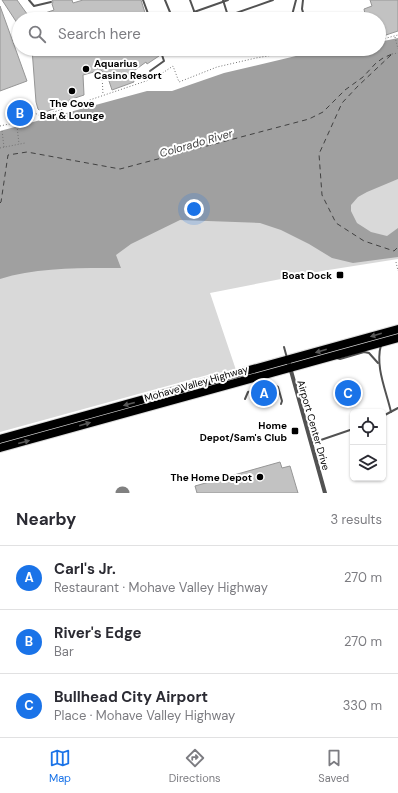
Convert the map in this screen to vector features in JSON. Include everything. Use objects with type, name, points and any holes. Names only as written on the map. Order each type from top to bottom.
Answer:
[{"type":"highway","name":"Mohave Valley Highway","points":[[0,448],[289,364],[398,329]]},
{"type":"highway","name":"Mohave Valley Highway","points":[[0,439],[289,364],[331,356],[398,338]]},
{"type":"street","name":"Airport Center Drive","points":[[289,364],[325,493]]},
{"type":"lane","points":[[29,0],[34,6],[51,2]]},
{"type":"lane","points":[[143,0],[147,12]]},
{"type":"lane","points":[[166,0],[170,12]]},
{"type":"lane","points":[[190,0],[194,12],[228,0]]},
{"type":"lane","points":[[239,12],[273,0]]},
{"type":"lane","points":[[293,12],[296,0]]},
{"type":"lane","points":[[303,0],[303,12]]},
{"type":"lane","points":[[223,1],[227,12]]},
{"type":"lane","points":[[150,71],[164,61],[162,56]]},
{"type":"lane","points":[[382,342],[378,354],[378,363],[392,412]]},
{"type":"lane","points":[[284,347],[289,364]]},
{"type":"lane","points":[[331,356],[340,359],[364,352],[369,353],[378,363]]},
{"type":"lane","points":[[245,399],[248,392],[274,385],[278,386],[282,401],[281,404]]},
{"type":"lane","points":[[386,415],[398,408]]},
{"type":"lane","points":[[311,444],[350,430]]},
{"type":"path","points":[[386,38],[398,35]]},
{"type":"path","points":[[395,36],[398,49]]},
{"type":"path","points":[[392,54],[398,53]]},
{"type":"path","points":[[0,126],[23,121],[35,113],[40,116],[57,111],[155,78],[173,66],[179,82],[225,66],[268,56]]},
{"type":"path","points":[[102,74],[103,95]]},
{"type":"path","points":[[17,126],[19,144]]},
{"type":"path","points":[[2,131],[4,147]]},
{"type":"path","points":[[0,148],[25,143]]},
{"type":"path","points":[[396,262],[398,271]]},
{"type":"shaded area","points":[[398,153],[398,259],[322,271],[210,293],[236,370],[211,374],[0,432],[0,263]]},
{"type":"water","name":"Colorado River","points":[[398,38],[398,179],[358,197],[351,205],[351,211],[357,223],[371,232],[387,236],[398,228],[398,257],[353,263],[332,258],[309,244],[281,230],[260,223],[180,220],[131,244],[116,255],[121,268],[45,270],[0,279],[0,131],[147,91],[172,91],[224,73],[296,56],[386,56],[386,41]]},
{"type":"building","points":[[2,0],[17,0],[26,12],[12,12],[12,15]]},
{"type":"building","points":[[52,0],[72,0],[73,3],[83,0],[141,0],[145,12],[48,12],[54,10]]},
{"type":"building","points":[[370,0],[398,0],[398,31],[386,35],[386,12],[365,12],[364,9],[372,6]]},
{"type":"building","points":[[0,6],[12,39],[12,56],[18,56],[27,81],[0,91]]},
{"type":"building","name":"Aquarius Casino Resort","points":[[33,56],[159,56],[147,64],[146,62],[131,73],[134,82],[112,90],[109,81],[101,70],[83,75],[84,95],[69,100],[71,103],[42,113],[38,109],[36,102]]},
{"type":"building","points":[[29,107],[31,112],[12,119],[10,114]]},
{"type":"building","points":[[274,388],[277,394],[255,401],[253,393]]},
{"type":"building","name":"The Home Depot","points":[[280,462],[282,468],[290,466],[298,493],[197,493],[195,486]]},
{"type":"ferry route","points":[[0,203],[8,155],[27,152],[120,169],[309,119],[323,112],[345,90],[363,77],[376,63],[392,54]]},
{"type":"ferry route","points":[[391,55],[342,103],[319,154],[322,195],[336,223],[364,241],[394,251],[398,247]]},
{"type":"place","name":"Aquarius Casino Resort","points":[[86,69]]},
{"type":"place","name":"The Cove Bar & Lounge","points":[[72,91]]},
{"type":"place","name":"River's Edge","points":[[20,113]]},
{"type":"place","name":"Boat Dock","points":[[340,275]]},
{"type":"place","name":"Carl's Jr.","points":[[264,393]]},
{"type":"place","name":"Bullhead City Airport","points":[[348,393]]},
{"type":"place","name":"Home Depot/Sam's Club","points":[[295,431]]},
{"type":"place","name":"The Home Depot","points":[[260,477]]}]
